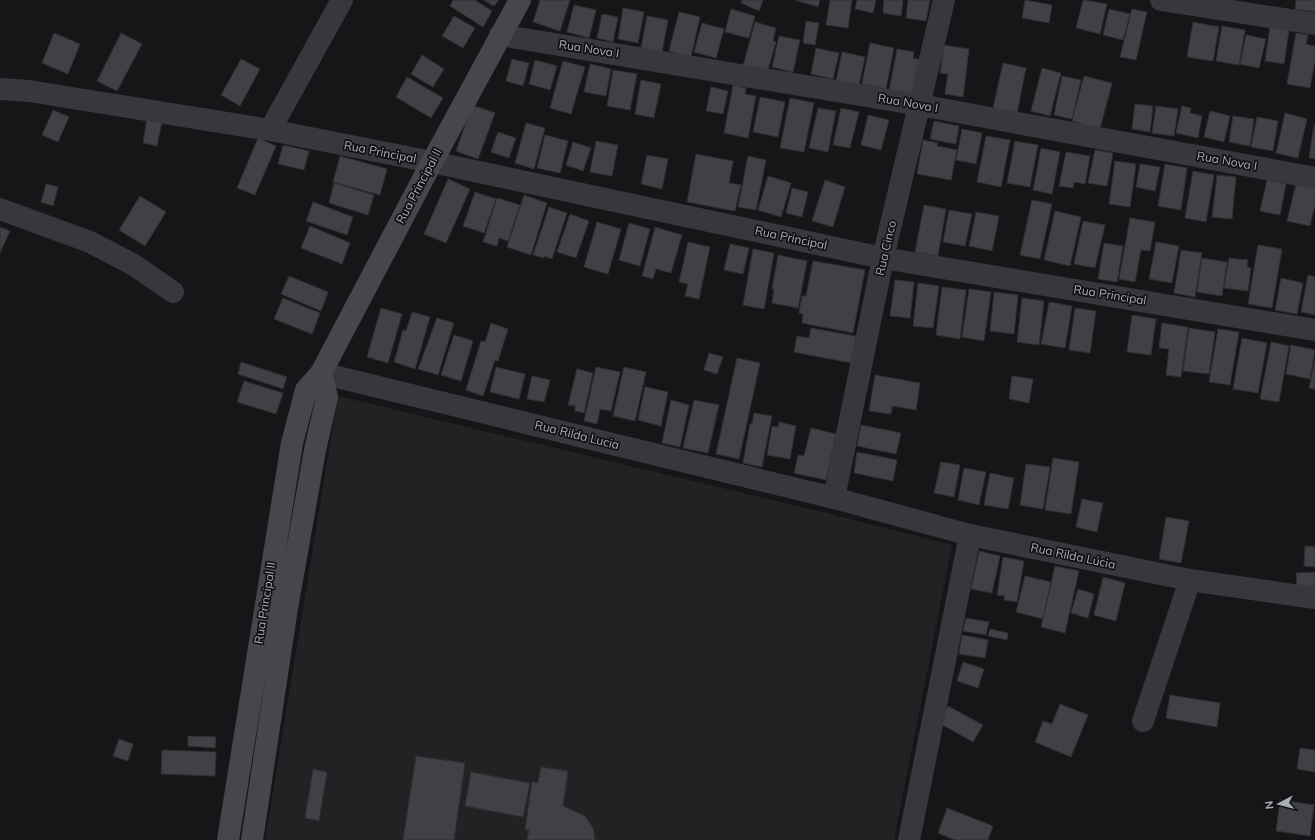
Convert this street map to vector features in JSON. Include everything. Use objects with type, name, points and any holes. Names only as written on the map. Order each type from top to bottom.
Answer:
[{"type":"street","points":[[270,130],[342,0]]},
{"type":"street","name":"Rua Principal II","points":[[228,840],[292,443],[306,390],[321,373],[432,162],[520,0]]},
{"type":"street","name":"Rua Cinco","points":[[834,498],[883,258],[944,0]]},
{"type":"street","points":[[1161,0],[1315,24]]},
{"type":"street","name":"Rua Nova I","points":[[500,35],[920,105],[1315,178]]},
{"type":"street","name":"Rua Principal","points":[[0,89],[29,91],[270,130],[432,162],[883,258],[1315,330]]},
{"type":"street","points":[[0,209],[90,242],[134,265],[173,292]]},
{"type":"street","name":"Rua Principal II","points":[[252,840],[288,600],[315,450],[327,397],[321,373]]},
{"type":"street","name":"Rua Rilda Lucia","points":[[321,373],[834,498]]},
{"type":"street","name":"Rua Rilda Lúcia","points":[[834,498],[970,535],[1190,580],[1315,598]]},
{"type":"street","points":[[909,840],[970,535]]},
{"type":"street","points":[[1143,721],[1190,580]]},
{"type":"street","points":[[239,765],[263,768]]},
{"type":"shaded area","points":[[338,396],[823,512],[952,545],[894,840],[265,840]]},
{"type":"building","points":[[453,0],[475,0],[492,11],[483,27],[450,6]]},
{"type":"building","points":[[484,0],[499,0],[494,6]]},
{"type":"building","points":[[540,0],[570,0],[560,31],[533,22]]},
{"type":"building","points":[[742,0],[763,0],[759,11],[741,3]]},
{"type":"building","points":[[795,0],[820,0],[818,7]]},
{"type":"building","points":[[830,0],[852,0],[848,28],[826,25]]},
{"type":"building","points":[[857,0],[876,0],[873,13],[855,9]]},
{"type":"building","points":[[884,0],[903,0],[901,16],[883,13]]},
{"type":"building","points":[[908,0],[930,0],[926,21],[906,18]]},
{"type":"building","points":[[1025,0],[1052,5],[1049,23],[1022,18]]},
{"type":"building","points":[[1083,0],[1107,4],[1100,34],[1076,28]]},
{"type":"building","points":[[1296,0],[1315,0],[1315,12],[1295,9]]},
{"type":"building","points":[[574,5],[596,10],[589,38],[567,32]]},
{"type":"building","points":[[623,8],[644,12],[638,43],[618,39]]},
{"type":"building","points":[[731,9],[755,16],[749,38],[725,32]]},
{"type":"building","points":[[1109,9],[1130,14],[1123,40],[1103,35]]},
{"type":"building","points":[[1132,9],[1147,12],[1136,60],[1120,57]]},
{"type":"building","points":[[679,12],[700,17],[691,57],[669,51]]},
{"type":"building","points":[[602,14],[618,17],[613,42],[597,38]]},
{"type":"building","points":[[454,16],[475,28],[463,48],[442,36]]},
{"type":"building","points":[[647,16],[668,20],[662,52],[641,48]]},
{"type":"building","points":[[806,21],[819,23],[815,45],[803,43]]},
{"type":"building","points":[[755,22],[776,28],[773,41],[776,42],[767,73],[743,66]]},
{"type":"building","points":[[1193,22],[1219,27],[1213,61],[1187,57]]},
{"type":"building","points":[[702,23],[724,29],[716,58],[694,52]]},
{"type":"building","points":[[1222,26],[1245,30],[1239,65],[1216,61]]},
{"type":"building","points":[[1270,27],[1289,30],[1284,64],[1265,61]]},
{"type":"building","points":[[54,33],[80,44],[68,74],[42,63]]},
{"type":"building","points":[[121,33],[142,44],[117,91],[97,81]]},
{"type":"building","points":[[1296,33],[1308,35],[1306,44],[1315,46],[1315,60],[1310,88],[1287,84]]},
{"type":"building","points":[[1246,35],[1266,39],[1259,68],[1240,64]]},
{"type":"building","points":[[779,36],[800,40],[793,72],[772,67]]},
{"type":"building","points":[[870,43],[894,48],[886,89],[862,84]]},
{"type":"building","points":[[944,45],[969,49],[963,97],[945,94],[948,74],[940,73]]},
{"type":"building","points":[[816,48],[839,53],[833,79],[811,74]]},
{"type":"building","points":[[897,49],[914,52],[913,58],[921,60],[914,95],[889,91]]},
{"type":"building","points":[[842,52],[865,57],[859,85],[836,81]]},
{"type":"building","points":[[422,55],[444,69],[433,87],[411,74]]},
{"type":"building","points":[[241,59],[260,69],[240,106],[221,95]]},
{"type":"building","points":[[512,59],[529,63],[523,86],[506,81]]},
{"type":"building","points":[[535,60],[557,66],[550,90],[529,84]]},
{"type":"building","points":[[563,61],[585,67],[571,114],[550,108]]},
{"type":"building","points":[[1003,63],[1026,68],[1017,113],[993,108]]},
{"type":"building","points":[[590,64],[611,69],[606,96],[584,92]]},
{"type":"building","points":[[1042,68],[1061,73],[1050,116],[1031,111]]},
{"type":"building","points":[[613,70],[637,74],[630,110],[607,106]]},
{"type":"building","points":[[1062,76],[1081,80],[1072,119],[1054,115]]},
{"type":"building","points":[[1084,76],[1112,83],[1100,129],[1072,121]]},
{"type":"building","points":[[407,77],[443,98],[431,118],[396,97]]},
{"type":"building","points":[[641,80],[661,84],[654,118],[635,114]]},
{"type":"building","points":[[733,85],[746,88],[745,94],[756,96],[748,138],[724,133]]},
{"type":"building","points":[[711,87],[728,91],[723,114],[706,111]]},
{"type":"building","points":[[760,97],[785,102],[778,137],[753,132]]},
{"type":"building","points":[[790,98],[814,103],[804,152],[780,148]]},
{"type":"building","points":[[1135,104],[1153,106],[1150,132],[1132,129]]},
{"type":"building","points":[[472,105],[495,113],[478,159],[456,151]]},
{"type":"building","points":[[1156,106],[1178,109],[1174,136],[1152,133]]},
{"type":"building","points":[[1182,106],[1191,108],[1190,113],[1202,116],[1198,138],[1176,133]]},
{"type":"building","points":[[818,108],[836,111],[828,152],[809,148]]},
{"type":"building","points":[[841,108],[859,112],[850,148],[833,145]]},
{"type":"building","points":[[53,110],[69,117],[58,142],[42,135]]},
{"type":"building","points":[[1210,111],[1230,116],[1224,142],[1204,137]]},
{"type":"building","points":[[1285,113],[1307,119],[1298,158],[1276,153]]},
{"type":"building","points":[[868,115],[889,120],[881,150],[861,145]]},
{"type":"building","points":[[1233,116],[1254,119],[1250,146],[1229,142]]},
{"type":"building","points":[[1257,117],[1278,121],[1273,151],[1251,147]]},
{"type":"building","points":[[147,118],[162,121],[157,146],[143,143]]},
{"type":"building","points":[[934,121],[959,126],[956,144],[930,139]]},
{"type":"building","points":[[526,123],[545,128],[534,169],[515,163]]},
{"type":"building","points":[[1315,125],[1315,159],[1309,158]]},
{"type":"building","points":[[962,129],[982,133],[976,164],[956,160]]},
{"type":"building","points":[[498,132],[516,138],[509,158],[491,152]]},
{"type":"building","points":[[545,135],[568,141],[560,173],[537,168]]},
{"type":"building","points":[[986,136],[1010,140],[1001,187],[977,182]]},
{"type":"building","points":[[258,138],[276,146],[255,195],[237,188]]},
{"type":"building","points":[[923,140],[938,143],[937,146],[957,150],[951,180],[917,174]]},
{"type":"building","points":[[596,141],[618,145],[612,176],[590,172]]},
{"type":"building","points":[[1015,141],[1038,145],[1030,187],[1007,183]]},
{"type":"building","points":[[573,142],[591,148],[583,171],[566,165]]},
{"type":"building","points":[[283,145],[309,151],[304,170],[278,164]]},
{"type":"building","points":[[1041,148],[1060,152],[1052,194],[1033,190]]},
{"type":"building","points":[[1095,150],[1113,153],[1107,186],[1088,183]]},
{"type":"building","points":[[1066,152],[1090,156],[1085,184],[1074,182],[1073,188],[1059,186]]},
{"type":"building","points":[[696,154],[733,161],[729,183],[741,185],[735,211],[687,202]]},
{"type":"building","points":[[647,155],[668,159],[662,189],[641,184]]},
{"type":"building","points":[[340,156],[387,169],[380,195],[333,182]]},
{"type":"building","points":[[748,156],[766,160],[756,210],[738,207]]},
{"type":"building","points":[[1115,161],[1136,164],[1130,207],[1109,204]]},
{"type":"building","points":[[1140,164],[1160,167],[1155,191],[1136,187]]},
{"type":"building","points":[[1165,164],[1187,168],[1181,210],[1158,206]]},
{"type":"building","points":[[1193,171],[1214,175],[1206,222],[1185,218]]},
{"type":"building","points":[[1217,175],[1236,177],[1232,219],[1212,217]]},
{"type":"building","points":[[768,176],[791,183],[781,217],[758,210]]},
{"type":"building","points":[[448,179],[470,189],[446,243],[424,234]]},
{"type":"building","points":[[825,180],[845,187],[833,227],[812,221]]},
{"type":"building","points":[[1267,180],[1286,184],[1280,215],[1260,211]]},
{"type":"building","points":[[334,183],[374,195],[368,215],[329,203]]},
{"type":"building","points":[[46,184],[58,187],[53,206],[41,202]]},
{"type":"building","points":[[1296,184],[1315,188],[1315,205],[1310,226],[1287,221]]},
{"type":"building","points":[[792,188],[808,192],[802,217],[786,213]]},
{"type":"building","points":[[475,192],[496,199],[484,233],[463,226]]},
{"type":"building","points":[[524,195],[547,203],[531,255],[507,247]]},
{"type":"building","points":[[140,196],[166,212],[145,246],[119,230]]},
{"type":"building","points":[[497,198],[520,205],[508,241],[499,238],[497,246],[483,242]]},
{"type":"building","points":[[1032,200],[1052,204],[1040,259],[1020,255]]},
{"type":"building","points":[[313,202],[353,217],[347,235],[306,221]]},
{"type":"building","points":[[924,205],[946,209],[938,256],[915,252]]},
{"type":"building","points":[[549,207],[567,213],[552,259],[544,256],[544,258],[533,255]]},
{"type":"building","points":[[949,210],[972,214],[965,246],[943,242]]},
{"type":"building","points":[[1055,211],[1081,217],[1070,266],[1044,260]]},
{"type":"building","points":[[976,212],[999,216],[992,251],[969,246]]},
{"type":"building","points":[[570,214],[589,221],[576,258],[557,252]]},
{"type":"building","points":[[1130,218],[1155,222],[1150,251],[1141,250],[1135,282],[1119,279]]},
{"type":"building","points":[[1083,221],[1105,225],[1095,268],[1074,264]]},
{"type":"building","points":[[597,222],[621,229],[608,274],[584,267]]},
{"type":"building","points":[[629,223],[650,229],[640,266],[619,260]]},
{"type":"building","points":[[310,226],[350,243],[342,264],[301,248]]},
{"type":"building","points":[[0,227],[10,231],[0,253]]},
{"type":"building","points":[[655,227],[682,235],[671,273],[656,269],[653,279],[642,276]]},
{"type":"building","points":[[688,242],[710,247],[699,299],[685,296],[688,284],[679,282]]},
{"type":"building","points":[[1156,242],[1179,246],[1172,283],[1149,279]]},
{"type":"building","points":[[1104,243],[1123,246],[1117,282],[1098,279]]},
{"type":"building","points":[[730,244],[749,248],[743,274],[724,270]]},
{"type":"building","points":[[1258,245],[1282,249],[1272,308],[1248,304]]},
{"type":"building","points":[[753,249],[774,253],[764,309],[743,305]]},
{"type":"building","points":[[1181,250],[1202,253],[1195,297],[1174,293]]},
{"type":"building","points":[[778,255],[807,261],[798,308],[772,303],[774,289],[772,289]]},
{"type":"building","points":[[1202,258],[1227,262],[1222,296],[1197,292]]},
{"type":"building","points":[[1229,258],[1248,260],[1247,267],[1251,268],[1248,291],[1224,288]]},
{"type":"building","points":[[813,261],[865,270],[853,333],[802,323],[803,314],[799,313],[802,296],[806,296]]},
{"type":"building","points":[[1308,275],[1315,277],[1315,315],[1301,312]]},
{"type":"building","points":[[289,276],[328,292],[321,311],[281,294]]},
{"type":"building","points":[[1281,278],[1303,283],[1297,314],[1275,310]]},
{"type":"building","points":[[895,280],[914,282],[910,318],[890,316]]},
{"type":"building","points":[[918,283],[939,286],[933,328],[913,326]]},
{"type":"building","points":[[942,287],[966,290],[960,339],[936,335]]},
{"type":"building","points":[[969,289],[991,292],[984,341],[962,337]]},
{"type":"building","points":[[994,292],[1018,295],[1014,334],[990,331]]},
{"type":"building","points":[[283,298],[320,313],[312,334],[274,319]]},
{"type":"building","points":[[1022,298],[1044,301],[1039,345],[1017,342]]},
{"type":"building","points":[[1049,302],[1072,306],[1065,348],[1041,344]]},
{"type":"building","points":[[381,308],[402,314],[388,363],[367,357]]},
{"type":"building","points":[[1075,308],[1096,311],[1090,353],[1069,350]]},
{"type":"building","points":[[412,312],[430,317],[415,369],[394,362],[403,330],[406,331]]},
{"type":"building","points":[[1132,315],[1156,319],[1151,355],[1127,352]]},
{"type":"building","points":[[437,318],[454,323],[438,375],[418,369]]},
{"type":"building","points":[[491,323],[508,329],[498,361],[495,360],[483,396],[466,390],[481,341],[485,342]]},
{"type":"building","points":[[1162,323],[1188,327],[1181,377],[1166,375],[1169,349],[1159,348]]},
{"type":"building","points":[[811,328],[856,336],[851,363],[794,352],[797,336],[809,338]]},
{"type":"building","points":[[1189,328],[1215,332],[1209,374],[1183,371]]},
{"type":"building","points":[[1218,329],[1239,332],[1230,385],[1209,382]]},
{"type":"building","points":[[454,335],[473,341],[461,381],[441,375]]},
{"type":"building","points":[[1242,338],[1267,343],[1258,393],[1233,389]]},
{"type":"building","points":[[1271,342],[1289,346],[1279,402],[1260,399]]},
{"type":"building","points":[[1291,345],[1315,350],[1310,379],[1286,374]]},
{"type":"building","points":[[709,353],[723,357],[717,374],[704,370]]},
{"type":"building","points":[[737,358],[760,363],[739,459],[716,454]]},
{"type":"building","points":[[1315,359],[1315,389],[1309,388]]},
{"type":"building","points":[[241,362],[287,377],[283,389],[238,374]]},
{"type":"building","points":[[496,367],[525,374],[519,399],[490,392]]},
{"type":"building","points":[[596,367],[620,372],[611,411],[600,409],[597,424],[584,421]]},
{"type":"building","points":[[624,367],[646,372],[635,421],[613,416]]},
{"type":"building","points":[[577,369],[593,373],[584,413],[575,411],[575,406],[568,405]]},
{"type":"building","points":[[875,375],[920,383],[916,410],[892,406],[891,414],[869,411]]},
{"type":"building","points":[[532,376],[550,380],[544,402],[527,399]]},
{"type":"building","points":[[1012,376],[1033,379],[1029,403],[1009,399]]},
{"type":"building","points":[[244,381],[283,393],[276,414],[237,402]]},
{"type":"building","points":[[645,387],[668,392],[661,426],[638,420]]},
{"type":"building","points":[[671,400],[689,405],[680,447],[662,443]]},
{"type":"building","points":[[694,400],[719,405],[708,453],[683,448]]},
{"type":"building","points":[[754,413],[772,416],[762,467],[743,463],[750,424],[752,424]]},
{"type":"building","points":[[779,422],[796,426],[790,459],[767,455],[772,426],[778,427]]},
{"type":"building","points":[[861,425],[901,433],[896,454],[857,446]]},
{"type":"building","points":[[811,428],[836,434],[826,480],[794,473],[798,455],[804,456]]},
{"type":"building","points":[[857,452],[897,460],[893,481],[854,473]]},
{"type":"building","points":[[1053,458],[1079,462],[1071,514],[1045,510]]},
{"type":"building","points":[[941,462],[960,465],[954,497],[934,493]]},
{"type":"building","points":[[1026,464],[1050,467],[1043,509],[1020,505]]},
{"type":"building","points":[[964,468],[986,472],[979,505],[958,500]]},
{"type":"building","points":[[990,473],[1014,478],[1008,509],[984,505]]},
{"type":"building","points":[[1082,499],[1103,503],[1097,532],[1076,527]]},
{"type":"building","points":[[1166,517],[1189,521],[1181,563],[1159,559]]},
{"type":"building","points":[[1305,546],[1315,547],[1315,567],[1304,566]]},
{"type":"building","points":[[979,551],[1000,556],[992,593],[971,589]]},
{"type":"building","points":[[1003,557],[1024,561],[1017,602],[1004,600],[1005,596],[997,595]]},
{"type":"building","points":[[1055,566],[1079,571],[1065,633],[1041,627]]},
{"type":"building","points":[[1315,572],[1315,587],[1297,588],[1296,573]]},
{"type":"building","points":[[1025,576],[1051,582],[1043,619],[1016,612]]},
{"type":"building","points":[[1103,577],[1125,583],[1116,621],[1094,615]]},
{"type":"building","points":[[1078,589],[1094,594],[1088,618],[1071,613]]},
{"type":"building","points":[[966,618],[989,622],[986,635],[963,631]]},
{"type":"building","points":[[990,629],[1008,633],[1007,640],[988,636]]},
{"type":"building","points":[[962,635],[988,640],[985,658],[959,654]]},
{"type":"building","points":[[963,662],[984,669],[978,688],[957,681]]},
{"type":"building","points":[[1170,695],[1220,703],[1217,727],[1166,718]]},
{"type":"building","points":[[1060,704],[1088,715],[1071,757],[1035,742],[1043,721],[1052,724]]},
{"type":"building","points":[[948,706],[983,725],[973,742],[939,723]]},
{"type":"building","points":[[188,736],[216,737],[215,748],[188,746]]},
{"type":"building","points":[[119,739],[133,744],[128,761],[113,756]]},
{"type":"building","points":[[1300,748],[1315,750],[1315,772],[1297,769]]},
{"type":"building","points":[[162,750],[216,752],[215,776],[161,774]]},
{"type":"building","points":[[416,756],[465,763],[454,840],[403,840]]},
{"type":"building","points":[[541,767],[568,771],[563,806],[585,816],[593,828],[595,840],[527,840],[529,830],[525,830],[532,782],[538,783]]},
{"type":"building","points":[[313,769],[327,772],[319,821],[305,818]]},
{"type":"building","points":[[471,772],[530,783],[523,817],[465,806]]},
{"type":"building","points":[[1280,800],[1314,805],[1310,836],[1276,831]]},
{"type":"building","points":[[947,808],[993,826],[988,840],[955,840],[938,833]]}]
